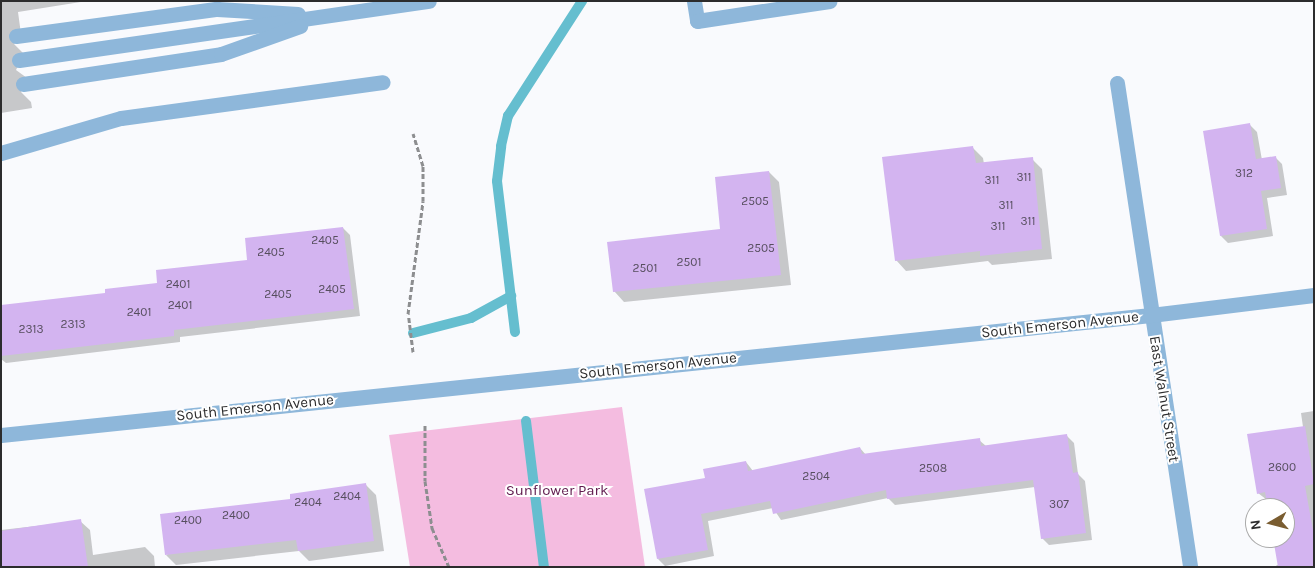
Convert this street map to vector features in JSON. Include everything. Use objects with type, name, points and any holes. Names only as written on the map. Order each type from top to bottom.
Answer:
[{"type":"street","points":[[19,60],[429,1]]},
{"type":"street","points":[[694,1],[697,21],[830,1]]},
{"type":"street","points":[[16,36],[217,8],[330,16]]},
{"type":"street","points":[[23,84],[221,54],[330,16]]},
{"type":"street","points":[[1,153],[122,118],[384,82]]},
{"type":"street","name":"East Walnut Street","points":[[1117,83],[1190,567]]},
{"type":"street","name":"South Emerson Avenue","points":[[1,435],[1151,315],[1314,295]]},
{"type":"path","points":[[413,133],[423,166],[423,201],[408,314],[413,352]]},
{"type":"path","points":[[425,424],[425,481],[432,528],[449,567]]},
{"type":"green space","name":"Sunflower Park","points":[[622,407],[645,567],[410,567],[389,435]]},
{"type":"building","points":[[1250,123],[1256,159],[1276,156],[1281,188],[1261,191],[1267,229],[1220,236],[1203,131]]},
{"type":"building","points":[[973,146],[976,163],[1033,157],[1042,249],[980,256],[980,251],[895,261],[882,157]]},
{"type":"building","points":[[769,171],[781,275],[613,292],[607,242],[720,229],[715,177]]},
{"type":"building","points":[[343,227],[354,309],[174,330],[174,336],[1,356],[1,305],[105,293],[105,289],[157,283],[156,270],[247,260],[245,238]]},
{"type":"building","points":[[1305,426],[1314,484],[1305,486],[1314,536],[1314,567],[1278,567],[1275,548],[1295,548],[1295,498],[1266,498],[1265,492],[1257,494],[1247,434]]},
{"type":"building","points":[[1067,434],[1073,473],[1078,472],[1086,533],[1041,539],[1033,480],[887,499],[886,490],[773,514],[770,501],[701,514],[708,550],[657,559],[644,489],[705,478],[703,469],[746,461],[748,471],[860,447],[862,454],[980,438],[981,446]]},
{"type":"building","points":[[366,483],[374,541],[298,551],[296,540],[165,555],[160,514],[290,499],[290,494]]},
{"type":"building","points":[[81,519],[88,567],[1,567],[1,531]]},
{"type":"waterway","points":[[515,332],[497,181],[501,146],[508,116],[582,1]]},
{"type":"waterway","points":[[413,333],[471,318],[511,296]]},
{"type":"waterway","points":[[526,421],[544,567]]}]
